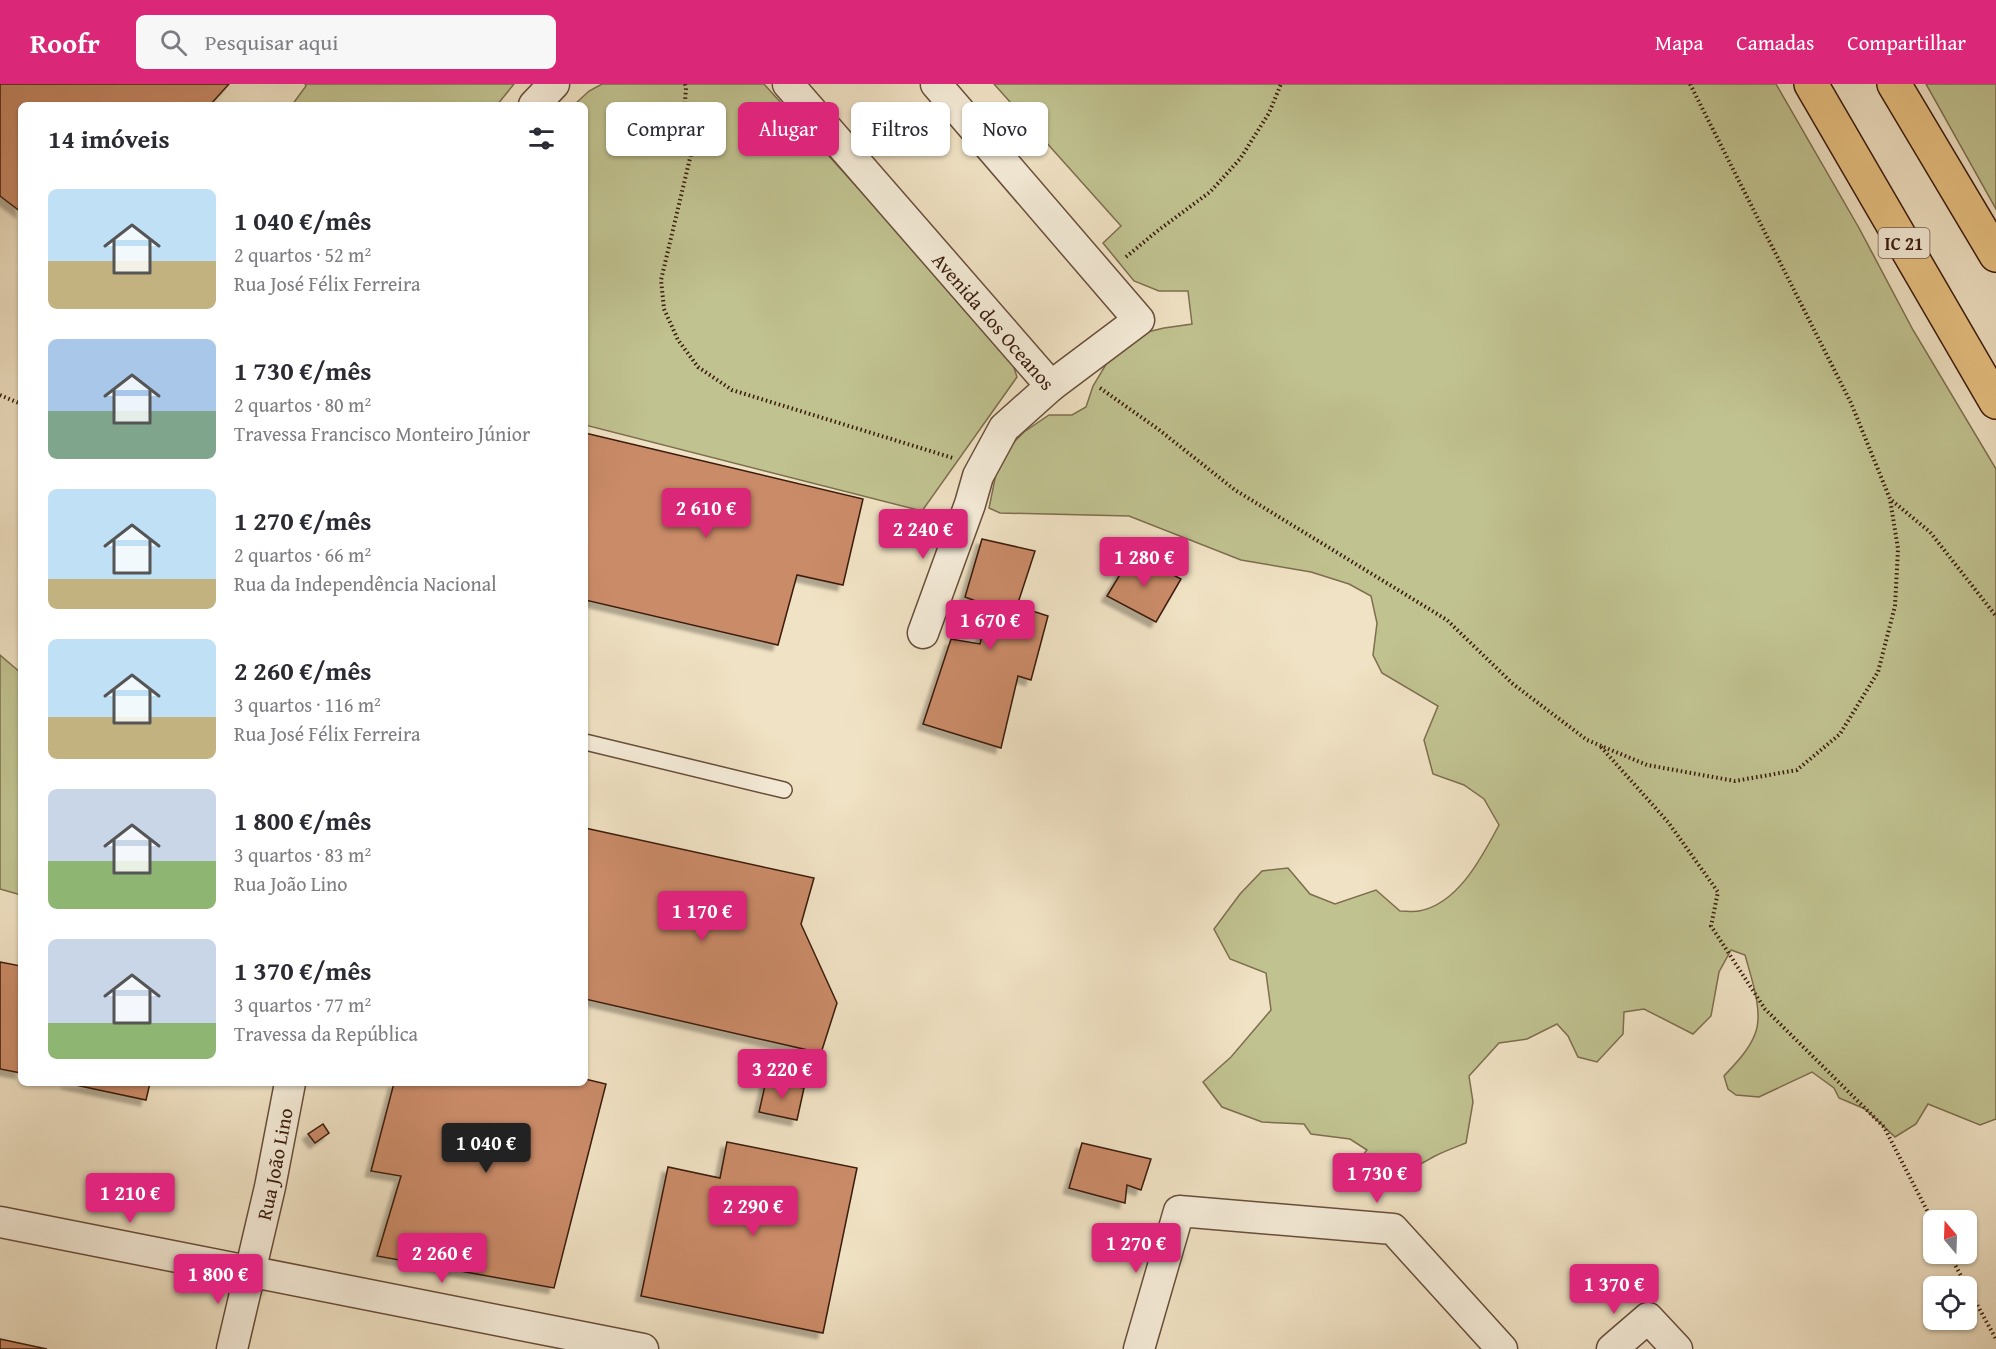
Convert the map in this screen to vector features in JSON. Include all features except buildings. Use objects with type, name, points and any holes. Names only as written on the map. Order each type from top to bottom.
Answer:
[{"type":"highway","name":"IC 21","points":[[1811,84],[1996,402]]},
{"type":"highway","points":[[1894,84],[1996,255]]},
{"type":"street","points":[[537,102],[554,84]]},
{"type":"street","name":"Avenida dos Oceanos","points":[[804,89],[1062,377],[1138,320],[936,84]]},
{"type":"street","points":[[923,633],[978,476],[1004,428],[1062,377]]},
{"type":"street","name":"Rua João Lino","points":[[232,1349],[270,1187],[289,1086]]},
{"type":"street","points":[[1139,1349],[1179,1211],[1393,1229],[1502,1349]]},
{"type":"street","points":[[0,1222],[643,1349]]},
{"type":"street","points":[[1612,1349],[1648,1317],[1677,1349]]},
{"type":"lane","points":[[588,743],[784,790]]},
{"type":"path","points":[[684,84],[686,88],[684,115],[691,154],[661,280],[664,309],[678,340],[698,366],[732,390],[983,467]]},
{"type":"path","points":[[1101,276],[1210,192],[1240,159],[1269,113],[1281,84]]},
{"type":"path","points":[[1062,377],[1158,429],[1235,490],[1447,621],[1513,684],[1587,740],[1647,765],[1735,781],[1797,770],[1840,734],[1878,672],[1895,606],[1898,549],[1890,499],[1851,402],[1690,84]]},
{"type":"path","points":[[0,395],[18,403]]},
{"type":"path","points":[[1890,499],[1930,532],[1996,616]]},
{"type":"path","points":[[1599,745],[1668,822],[1718,892],[1711,926],[1765,1009],[1884,1127],[1927,1210]]},
{"type":"path","points":[[1955,1264],[1996,1339]]},
{"type":"green space","points":[[305,84],[514,84],[499,102],[294,102],[306,86]]},
{"type":"green space","points":[[602,84],[764,84],[780,102],[738,102],[738,156],[829,156],[1011,358],[1017,377],[922,511],[588,426],[588,102],[577,102],[589,91]]},
{"type":"green space","points":[[994,84],[1776,84],[1859,228],[1913,330],[1996,469],[1996,1119],[1980,1125],[1928,1104],[1916,1124],[1895,1137],[1865,1109],[1839,1098],[1834,1088],[1812,1072],[1759,1097],[1736,1095],[1728,1089],[1724,1076],[1749,1045],[1755,1034],[1758,1016],[1756,995],[1745,955],[1731,950],[1719,972],[1711,1016],[1693,1034],[1644,1009],[1624,1012],[1623,1034],[1597,1062],[1578,1057],[1568,1036],[1557,1024],[1527,1039],[1499,1043],[1469,1076],[1473,1102],[1466,1143],[1399,1174],[1373,1178],[1360,1158],[1367,1150],[1350,1139],[1311,1134],[1304,1124],[1262,1122],[1222,1107],[1203,1082],[1231,1057],[1271,1010],[1266,973],[1230,959],[1214,929],[1240,894],[1262,871],[1288,868],[1310,894],[1335,904],[1376,890],[1400,911],[1419,911],[1433,907],[1457,889],[1485,851],[1499,825],[1484,799],[1464,785],[1433,774],[1424,740],[1438,706],[1382,673],[1373,655],[1377,623],[1371,596],[1349,584],[1311,572],[1241,560],[1129,516],[1000,513],[989,508],[999,459],[1024,432],[1049,415],[1072,415],[1086,407],[1093,386],[1111,356],[1143,333],[1192,324],[1188,291],[1159,291],[1134,281],[1103,243],[1121,226],[1048,144],[1048,102],[1010,102]]},
{"type":"green space","points":[[1926,84],[1996,84],[1996,209]]},
{"type":"green space","points":[[0,655],[18,670],[18,894],[0,889]]}]
